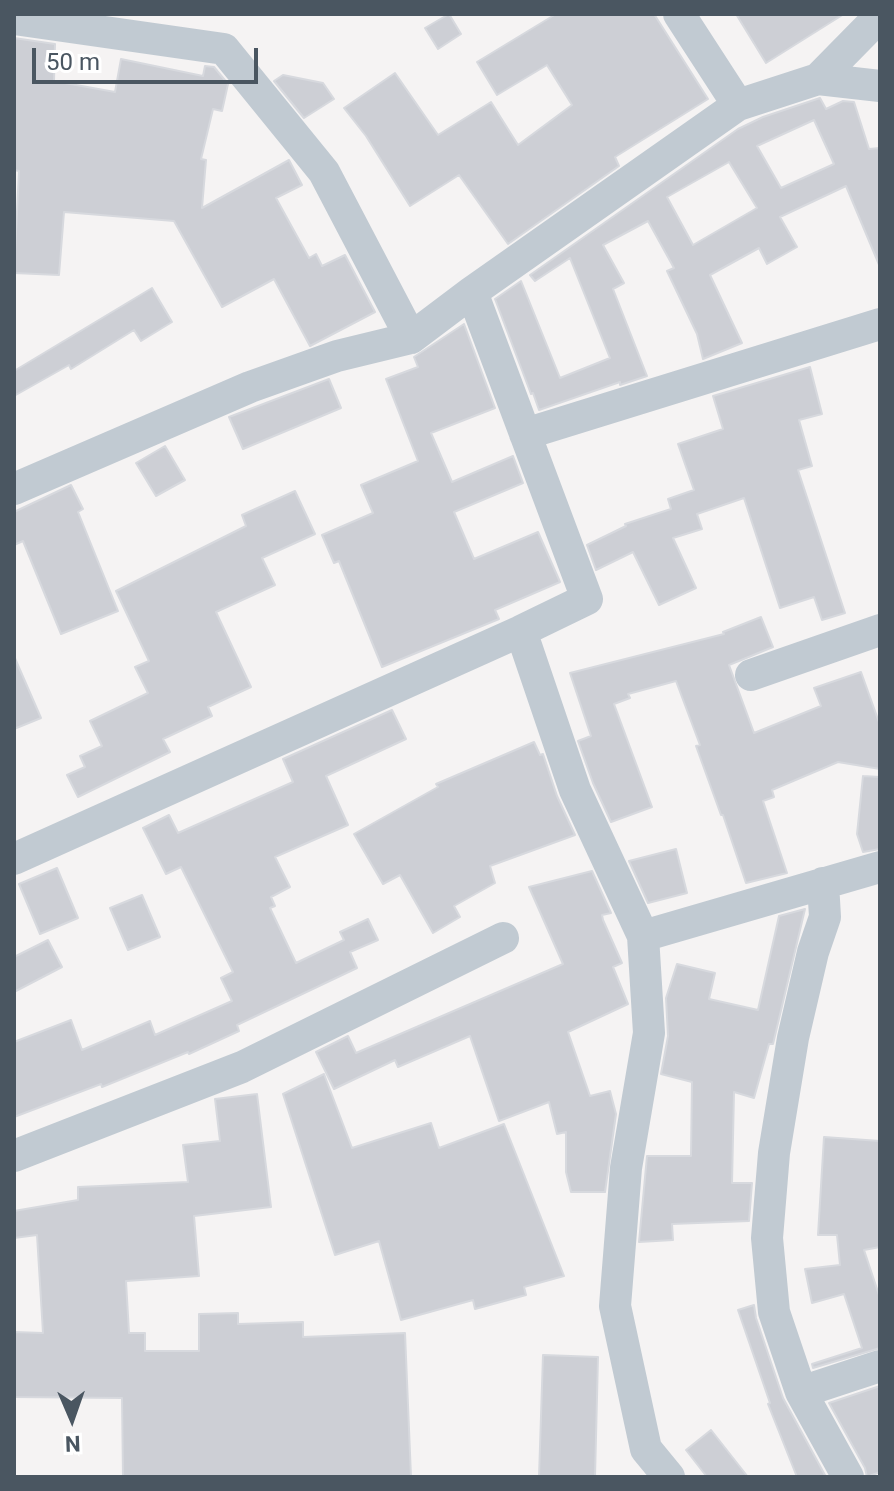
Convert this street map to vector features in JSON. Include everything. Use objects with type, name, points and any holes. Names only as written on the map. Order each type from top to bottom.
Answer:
[{"type":"street","points":[[679,14],[738,105]]},
{"type":"street","points":[[818,79],[880,16]]},
{"type":"street","points":[[14,19],[224,49],[324,172],[411,338]]},
{"type":"street","points":[[14,489],[250,387],[337,356],[411,338],[738,105],[818,79],[880,86]]},
{"type":"street","points":[[14,859],[587,599],[472,292]]},
{"type":"street","points":[[525,434],[880,324]]},
{"type":"street","points":[[751,675],[880,630]]},
{"type":"street","points":[[521,631],[575,790],[643,936],[649,1033],[626,1168],[615,1306],[646,1449],[669,1477]]},
{"type":"street","points":[[643,936],[880,867]]},
{"type":"street","points":[[823,883],[825,917],[813,952],[793,1038],[774,1153],[767,1238],[774,1312],[801,1392],[848,1477]]},
{"type":"street","points":[[14,1156],[242,1067],[503,938]]},
{"type":"street","points":[[801,1392],[880,1366]]},
{"type":"building","points":[[449,14],[461,34],[438,49],[425,28]]},
{"type":"building","points":[[556,14],[654,14],[708,99],[615,157],[619,166],[508,244],[459,175],[410,206],[366,136],[344,108],[395,73],[438,135],[491,102],[518,145],[572,105],[547,65],[497,95],[477,62]]},
{"type":"building","points":[[736,14],[844,14],[766,63]]},
{"type":"building","points":[[14,38],[55,44],[54,81],[115,92],[121,59],[203,76],[205,66],[214,67],[228,84],[222,111],[213,109],[201,159],[206,160],[202,208],[289,160],[302,185],[276,198],[309,258],[316,254],[322,266],[345,255],[375,312],[310,346],[274,279],[222,307],[174,221],[64,212],[59,275],[14,273],[19,171],[14,170]]},
{"type":"building","points":[[283,75],[323,83],[334,99],[304,118],[274,81]]},
{"type":"building","points":[[820,98],[826,109],[843,101],[854,102],[869,149],[880,148],[880,267],[846,186],[780,217],[797,247],[767,264],[759,248],[710,275],[742,343],[703,359],[697,334],[667,271],[674,268],[648,221],[603,245],[624,283],[613,289],[647,376],[539,410],[495,299],[521,281],[560,378],[610,358],[570,258],[535,281],[530,275],[738,129]],"holes":[[[814,120],[834,164],[781,188],[757,146]],[[729,162],[757,208],[693,245],[667,197]]]},
{"type":"building","points":[[152,288],[172,322],[141,341],[134,330],[71,369],[69,365],[14,396],[14,371]]},
{"type":"building","points":[[464,324],[495,408],[431,433],[452,482],[513,456],[523,483],[454,512],[474,559],[538,532],[560,582],[495,610],[499,619],[382,667],[339,561],[334,563],[322,535],[373,513],[361,485],[418,461],[386,379],[418,367],[414,357]]},
{"type":"building","points":[[810,367],[822,414],[799,420],[812,466],[798,470],[845,613],[822,620],[814,597],[780,608],[744,498],[697,514],[702,529],[673,538],[696,588],[659,605],[633,552],[596,570],[587,545],[625,524],[671,509],[668,499],[694,490],[678,444],[723,429],[713,396]]},
{"type":"building","points":[[329,379],[341,408],[243,449],[229,417]]},
{"type":"building","points":[[165,446],[185,480],[156,496],[136,463]]},
{"type":"building","points":[[71,485],[83,509],[78,512],[118,611],[61,634],[23,541],[14,545],[14,512]]},
{"type":"building","points":[[295,491],[315,534],[262,558],[275,585],[216,612],[251,687],[208,707],[212,716],[163,739],[170,752],[78,797],[67,775],[85,767],[80,756],[102,746],[90,721],[148,693],[135,667],[149,661],[116,591],[246,526],[242,515]]},
{"type":"building","points":[[761,617],[773,647],[729,665],[754,733],[821,706],[814,688],[861,672],[880,725],[880,769],[838,762],[772,790],[774,797],[763,801],[787,873],[746,883],[676,681],[628,694],[630,698],[614,704],[652,807],[611,822],[578,741],[591,736],[570,673],[724,634]]},
{"type":"building","points":[[14,656],[41,718],[14,729]]},
{"type":"building","points":[[392,710],[406,739],[326,776],[348,825],[275,857],[290,887],[271,897],[275,906],[270,908],[296,963],[344,940],[340,932],[368,919],[378,940],[350,952],[357,968],[237,1025],[239,1031],[189,1054],[14,1117],[14,1042],[71,1020],[82,1050],[150,1021],[155,1035],[232,1001],[221,978],[233,972],[181,867],[166,874],[143,828],[169,815],[178,833],[293,782],[283,759]]},
{"type":"building","points":[[534,742],[540,755],[543,754],[557,796],[575,835],[490,866],[495,883],[454,906],[460,917],[433,933],[400,875],[383,884],[354,834],[438,787],[436,784]]},
{"type":"building","points":[[863,776],[880,777],[880,849],[863,852],[857,834]]},
{"type":"building","points":[[676,849],[687,893],[648,903],[629,861]]},
{"type":"building","points":[[57,868],[78,918],[40,934],[19,884]]},
{"type":"building","points":[[592,871],[611,913],[602,915],[622,963],[613,967],[628,1004],[568,1032],[590,1096],[610,1091],[616,1114],[605,1192],[571,1192],[566,1172],[566,1132],[557,1134],[549,1102],[499,1121],[470,1036],[398,1067],[395,1060],[334,1089],[316,1052],[348,1036],[356,1053],[563,964],[529,887]]},
{"type":"building","points":[[142,895],[160,937],[128,950],[110,908]]},
{"type":"building","points":[[805,909],[773,1044],[769,1044],[754,1098],[734,1092],[732,1183],[752,1183],[749,1221],[672,1224],[673,1240],[639,1242],[647,1156],[691,1156],[692,1082],[661,1074],[668,1036],[666,998],[677,964],[715,973],[709,999],[758,1010],[779,916]]},
{"type":"building","points":[[48,940],[62,967],[14,992],[14,957]]},
{"type":"building","points":[[324,1074],[352,1148],[431,1123],[439,1148],[504,1124],[564,1276],[524,1287],[526,1295],[475,1309],[473,1300],[401,1320],[379,1241],[335,1255],[283,1094]]},
{"type":"building","points":[[257,1094],[271,1207],[194,1216],[199,1276],[126,1281],[129,1333],[145,1333],[145,1351],[199,1351],[199,1314],[238,1313],[238,1324],[303,1322],[303,1337],[405,1333],[411,1477],[123,1477],[122,1398],[14,1397],[14,1332],[43,1333],[37,1235],[14,1238],[14,1211],[78,1200],[78,1187],[188,1182],[183,1145],[220,1141],[215,1099]]},
{"type":"building","points":[[824,1137],[880,1141],[880,1247],[864,1250],[880,1298],[880,1348],[813,1368],[812,1364],[862,1348],[844,1294],[812,1303],[805,1269],[840,1265],[837,1235],[818,1235]]},
{"type":"building","points":[[754,1305],[783,1398],[826,1477],[797,1477],[768,1404],[738,1310]]},
{"type":"building","points":[[543,1355],[598,1357],[595,1477],[539,1477]]},
{"type":"building","points":[[880,1386],[880,1472],[867,1477],[829,1403]]},
{"type":"building","points":[[711,1430],[748,1477],[707,1477],[686,1450]]}]
